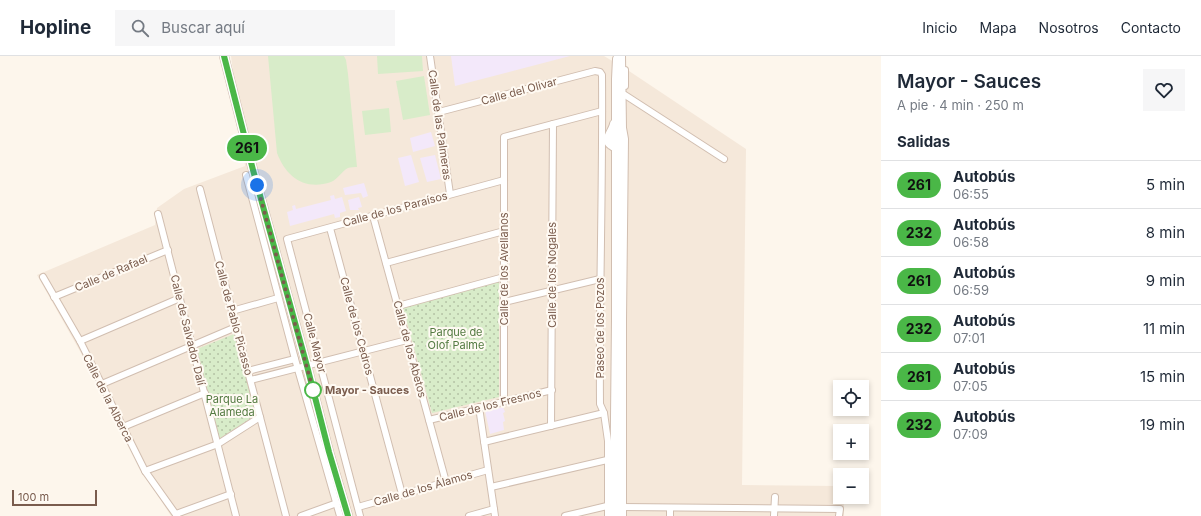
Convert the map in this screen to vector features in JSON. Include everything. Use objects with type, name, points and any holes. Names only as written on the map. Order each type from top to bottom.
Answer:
[{"type":"street","name":"Calle Mayor","points":[[224,56],[255,178],[329,452],[348,516]]},
{"type":"street","name":"Calle de las Palmeras","points":[[430,56],[450,194]]},
{"type":"street","name":"Paseo de los Pozos","points":[[614,516],[617,56]]},
{"type":"street","name":"Paseo de los Pozos","points":[[608,516],[608,441],[604,413],[600,404],[600,279],[616,135],[622,128],[621,56]]},
{"type":"street","name":"Paseo de los Pozos","points":[[616,135],[625,131],[625,70]]},
{"type":"street","name":"Calle del Olivar","points":[[438,112],[595,71],[600,72]]},
{"type":"street","name":"Paseo de los Pozos","points":[[600,72],[602,75],[602,111],[616,135],[623,206],[621,512]]},
{"type":"street","points":[[625,95],[724,159]]},
{"type":"street","points":[[553,124],[602,111]]},
{"type":"street","name":"Calle de los Avellanos","points":[[504,401],[504,137],[553,124]]},
{"type":"street","name":"Calle de los Nogales","points":[[551,426],[553,124]]},
{"type":"street","points":[[616,135],[623,144],[616,147]]},
{"type":"street","name":"Calle Mayor","points":[[246,176],[278,298],[340,516]]},
{"type":"street","name":"Calle de los Paraísos","points":[[287,239],[504,180]]},
{"type":"street","name":"Calle de Pablo Picasso","points":[[200,189],[286,516]]},
{"type":"street","name":"Calle de Salvador Dalí","points":[[158,214],[236,516]]},
{"type":"street","name":"Calle de los Abetos","points":[[373,216],[446,482]]},
{"type":"street","name":"Calle de los Cedros","points":[[330,228],[402,494]]},
{"type":"street","points":[[386,263],[504,231]]},
{"type":"street","name":"Calle Mayor","points":[[287,239],[360,516]]},
{"type":"street","name":"Calle de Rafael","points":[[54,297],[168,250]]},
{"type":"street","name":"Calle de la Alberca","points":[[43,277],[80,341],[146,472],[177,515]]},
{"type":"street","points":[[398,306],[504,277]]},
{"type":"street","points":[[504,302],[600,279]]},
{"type":"street","points":[[80,341],[180,298]]},
{"type":"street","points":[[232,311],[278,298]]},
{"type":"street","points":[[102,384],[236,327]]},
{"type":"street","points":[[251,380],[407,340]]},
{"type":"street","points":[[248,371],[295,359]]},
{"type":"street","name":"Calle de los Fresnos","points":[[429,420],[552,390]]},
{"type":"street","points":[[123,427],[204,393]]},
{"type":"street","points":[[479,407],[495,516]]},
{"type":"street","points":[[484,442],[604,413]]},
{"type":"street","points":[[146,472],[218,444],[260,417]]},
{"type":"street","points":[[491,487],[607,460]]},
{"type":"street","name":"Calle de los Álamos","points":[[358,506],[488,470]]},
{"type":"street","points":[[177,515],[231,494]]},
{"type":"street","points":[[774,516],[775,497]]},
{"type":"street","points":[[302,516],[337,503]]},
{"type":"street","points":[[565,516],[607,506]]},
{"type":"street","points":[[621,512],[670,508],[718,508],[774,509],[839,513]]},
{"type":"street","points":[[670,508],[670,516]]},
{"type":"street","points":[[718,508],[718,516]]},
{"type":"street","points":[[469,516],[494,509]]},
{"type":"shaded area","points":[[231,56],[604,56],[746,149],[742,485],[833,486],[833,504],[844,504],[844,516],[171,516],[146,477],[99,385],[37,275],[155,225],[157,208],[184,189],[245,166]]},
{"type":"shaded area","points":[[451,56],[570,56],[455,86]]},
{"type":"shaded area","points":[[431,132],[435,146],[413,152],[410,138]]},
{"type":"shaded area","points":[[411,155],[419,182],[405,186],[398,158]]},
{"type":"shaded area","points":[[435,155],[441,179],[427,182],[420,158]]},
{"type":"shaded area","points":[[364,183],[368,196],[363,198],[361,193],[345,195],[343,188]]},
{"type":"shaded area","points":[[334,195],[335,199],[342,197],[346,211],[340,213],[340,217],[335,218],[334,214],[290,226],[287,212],[293,210],[292,206],[295,205],[296,209],[331,200],[330,196]]},
{"type":"shaded area","points":[[359,197],[362,207],[358,208],[359,210],[350,210],[348,200]]},
{"type":"shaded area","points":[[503,407],[505,412],[503,413],[505,421],[503,422],[504,430],[490,434],[485,411]]},
{"type":"green space","points":[[268,56],[344,56],[348,74],[357,167],[348,168],[331,182],[313,185],[298,180],[286,169],[277,153]]},
{"type":"green space","points":[[377,56],[422,56],[423,71],[378,74]]},
{"type":"green space","points":[[424,76],[430,115],[403,120],[396,81]]},
{"type":"green space","points":[[389,108],[391,132],[365,135],[362,111]]},
{"type":"green space","name":"Parque de Olof Palme","points":[[499,282],[499,397],[432,413],[403,308]]},
{"type":"green space","name":"Parque La Alameda","points":[[234,334],[256,415],[219,439],[197,349]]},
{"type":"bus line","name":"261","points":[[224,56],[329,452],[348,516]]},
{"type":"place","name":"Mayor - Sauces","points":[[313,390]]},
{"type":"route","points":[[257,185],[313,390]]}]
